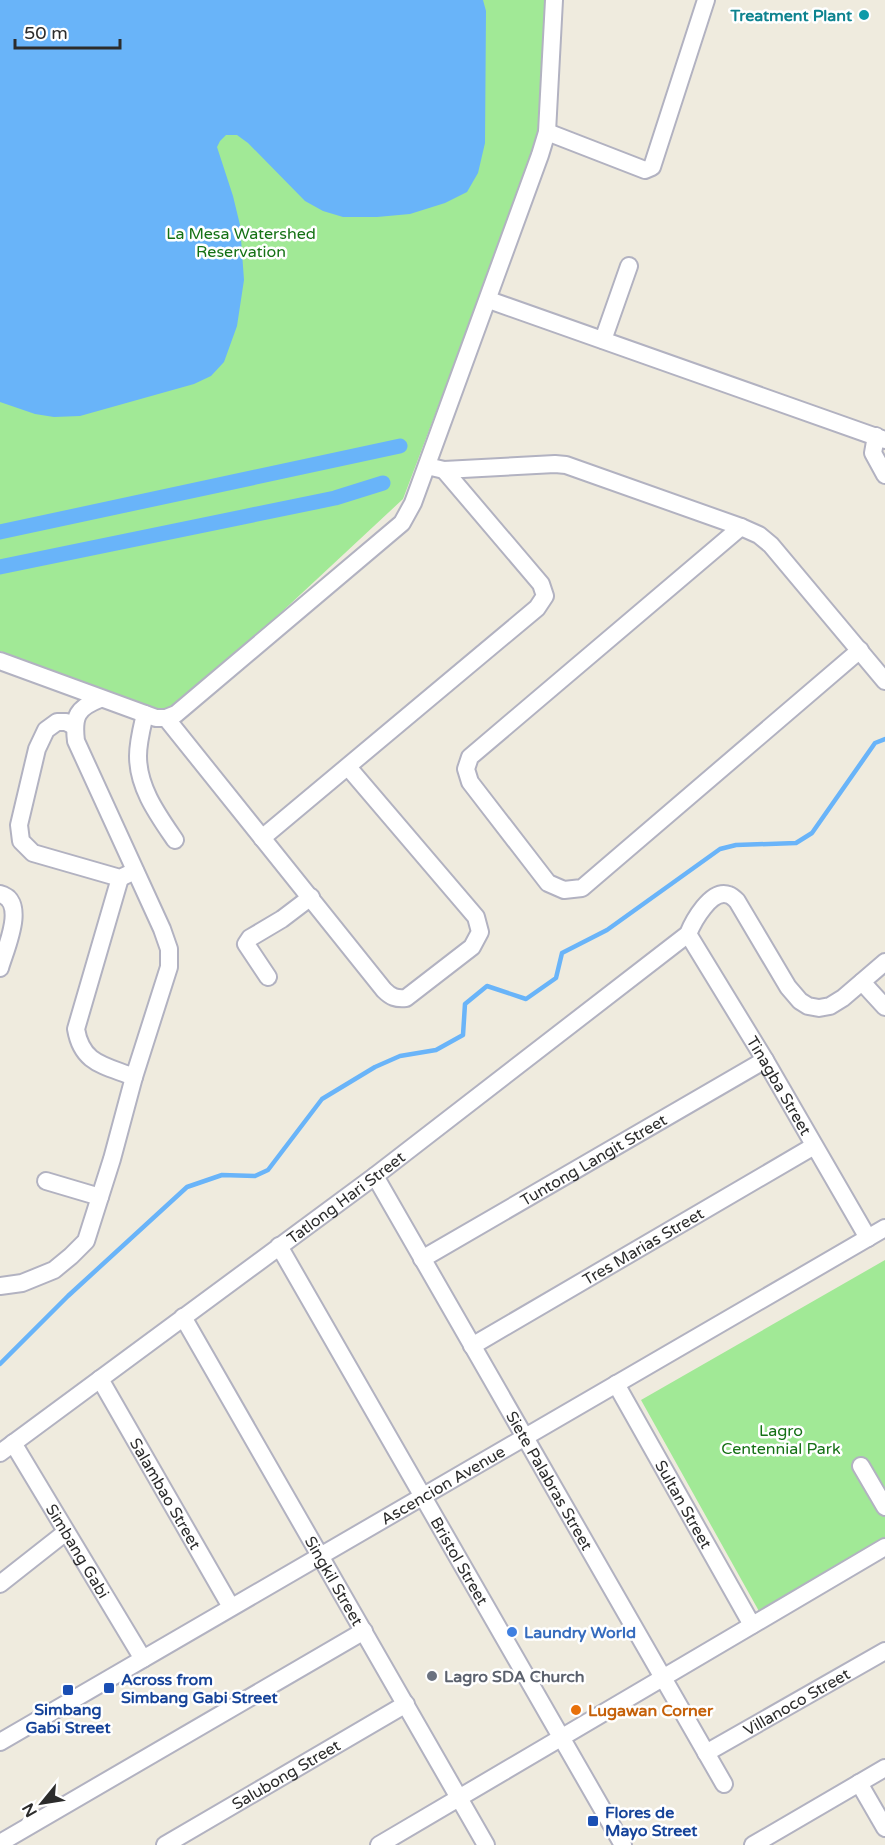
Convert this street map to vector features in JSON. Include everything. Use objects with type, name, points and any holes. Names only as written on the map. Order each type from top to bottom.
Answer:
[{"type":"street","points":[[0,661],[100,699],[156,718],[165,718],[176,714],[402,523],[413,503],[489,300],[547,132],[554,0]]},
{"type":"street","points":[[547,132],[645,170],[652,167],[706,0]]},
{"type":"street","points":[[603,340],[629,266]]},
{"type":"street","points":[[489,300],[880,438],[873,453],[885,475]]},
{"type":"street","points":[[427,466],[444,470],[566,465],[759,535],[771,545],[885,681]]},
{"type":"street","points":[[262,838],[537,608],[545,596],[541,584],[444,470]]},
{"type":"street","points":[[741,527],[471,757],[466,770],[470,782],[548,883],[564,890],[582,888],[860,650]]},
{"type":"street","points":[[0,1286],[22,1283],[54,1270],[86,1241],[169,967],[169,949],[127,875],[76,741],[74,726],[78,712],[88,704],[100,699]]},
{"type":"street","points":[[145,714],[138,755],[141,778],[153,806],[175,840]]},
{"type":"street","points":[[165,718],[384,990],[390,996],[398,999],[406,998],[472,947],[480,932],[476,917],[348,767]]},
{"type":"street","points":[[74,726],[66,722],[57,722],[46,730],[37,748],[18,831],[21,841],[33,854],[127,875]]},
{"type":"street","points":[[127,875],[76,1029],[79,1044],[91,1059],[134,1077]]},
{"type":"street","points":[[0,894],[5,895],[14,906],[15,917],[0,968]]},
{"type":"street","points":[[688,934],[700,911],[716,897],[723,894],[729,895],[743,909],[788,987],[800,1001],[808,1006],[819,1008],[830,1005],[885,962]]},
{"type":"street","points":[[268,976],[246,944],[250,938],[282,919],[311,897]]},
{"type":"street","name":"Tinagba Street","points":[[688,934],[765,1060],[868,1238]]},
{"type":"street","name":"Tatlong Hari Street","points":[[7,1448],[375,1176],[688,934]]},
{"type":"street","points":[[862,982],[885,1008]]},
{"type":"street","name":"Tuntong Langit Street","points":[[422,1259],[765,1060]]},
{"type":"street","name":"Tres Marias Street","points":[[472,1346],[814,1146]]},
{"type":"street","name":"Siete Palabras Street","points":[[375,1176],[724,1784]]},
{"type":"street","points":[[46,1181],[100,1197]]},
{"type":"street","name":"Ascencion Avenue","points":[[0,1742],[885,1228]]},
{"type":"street","name":"Bristol Street","points":[[279,1246],[623,1845]]},
{"type":"street","name":"Singkil Street","points":[[183,1317],[486,1845]]},
{"type":"street","name":"Salambao Street","points":[[100,1379],[231,1607]]},
{"type":"street","name":"Sultan Street","points":[[616,1384],[752,1625]]},
{"type":"street","name":"Simbang Gabi","points":[[7,1448],[66,1532],[143,1659]]},
{"type":"street","points":[[861,1466],[885,1507]]},
{"type":"street","points":[[0,1584],[66,1532]]},
{"type":"street","points":[[379,1845],[885,1547]]},
{"type":"street","points":[[0,1843],[364,1631]]},
{"type":"street","name":"Villanoco Street","points":[[706,1753],[885,1651]]},
{"type":"street","name":"Salubong Street","points":[[165,1845],[406,1704]]},
{"type":"street","points":[[763,1843],[885,1768]]},
{"type":"street","points":[[859,1783],[885,1828]]},
{"type":"green space","name":"La Mesa Watershed Reservation","points":[[0,0],[551,0],[545,125],[403,499],[171,715],[0,651]]},
{"type":"green space","name":"Lagro Centennial Park","points":[[885,1260],[885,1540],[760,1613],[641,1400]]},
{"type":"water","points":[[0,0],[483,0],[486,11],[485,143],[478,173],[467,192],[445,203],[410,214],[343,217],[323,211],[305,201],[248,143],[237,135],[226,135],[217,147],[240,225],[244,280],[237,326],[224,362],[211,376],[194,384],[80,416],[54,417],[35,414],[0,402]]},
{"type":"waterway","points":[[0,532],[400,446]]},
{"type":"waterway","points":[[0,567],[335,498],[383,483]]},
{"type":"waterway","points":[[0,1364],[68,1296],[187,1187],[222,1175],[255,1176],[268,1170],[322,1099],[375,1067],[400,1056],[436,1050],[463,1035],[465,1004],[487,986],[526,999],[556,978],[562,953],[607,930],[720,849],[736,845],[796,843],[812,833],[875,743],[885,739]]},
{"type":"place","name":"Treatment Plant","points":[[864,15]]},
{"type":"place","name":"Laundry World","points":[[512,1632]]},
{"type":"place","name":"Lagro SDA Church","points":[[432,1676]]},
{"type":"place","name":"Across from Simbang Gabi Street","points":[[109,1688]]},
{"type":"place","name":"Simbang Gabi Street","points":[[68,1690]]},
{"type":"place","name":"Lugawan Corner","points":[[576,1710]]},
{"type":"place","name":"Flores de Mayo Street","points":[[593,1821]]}]
